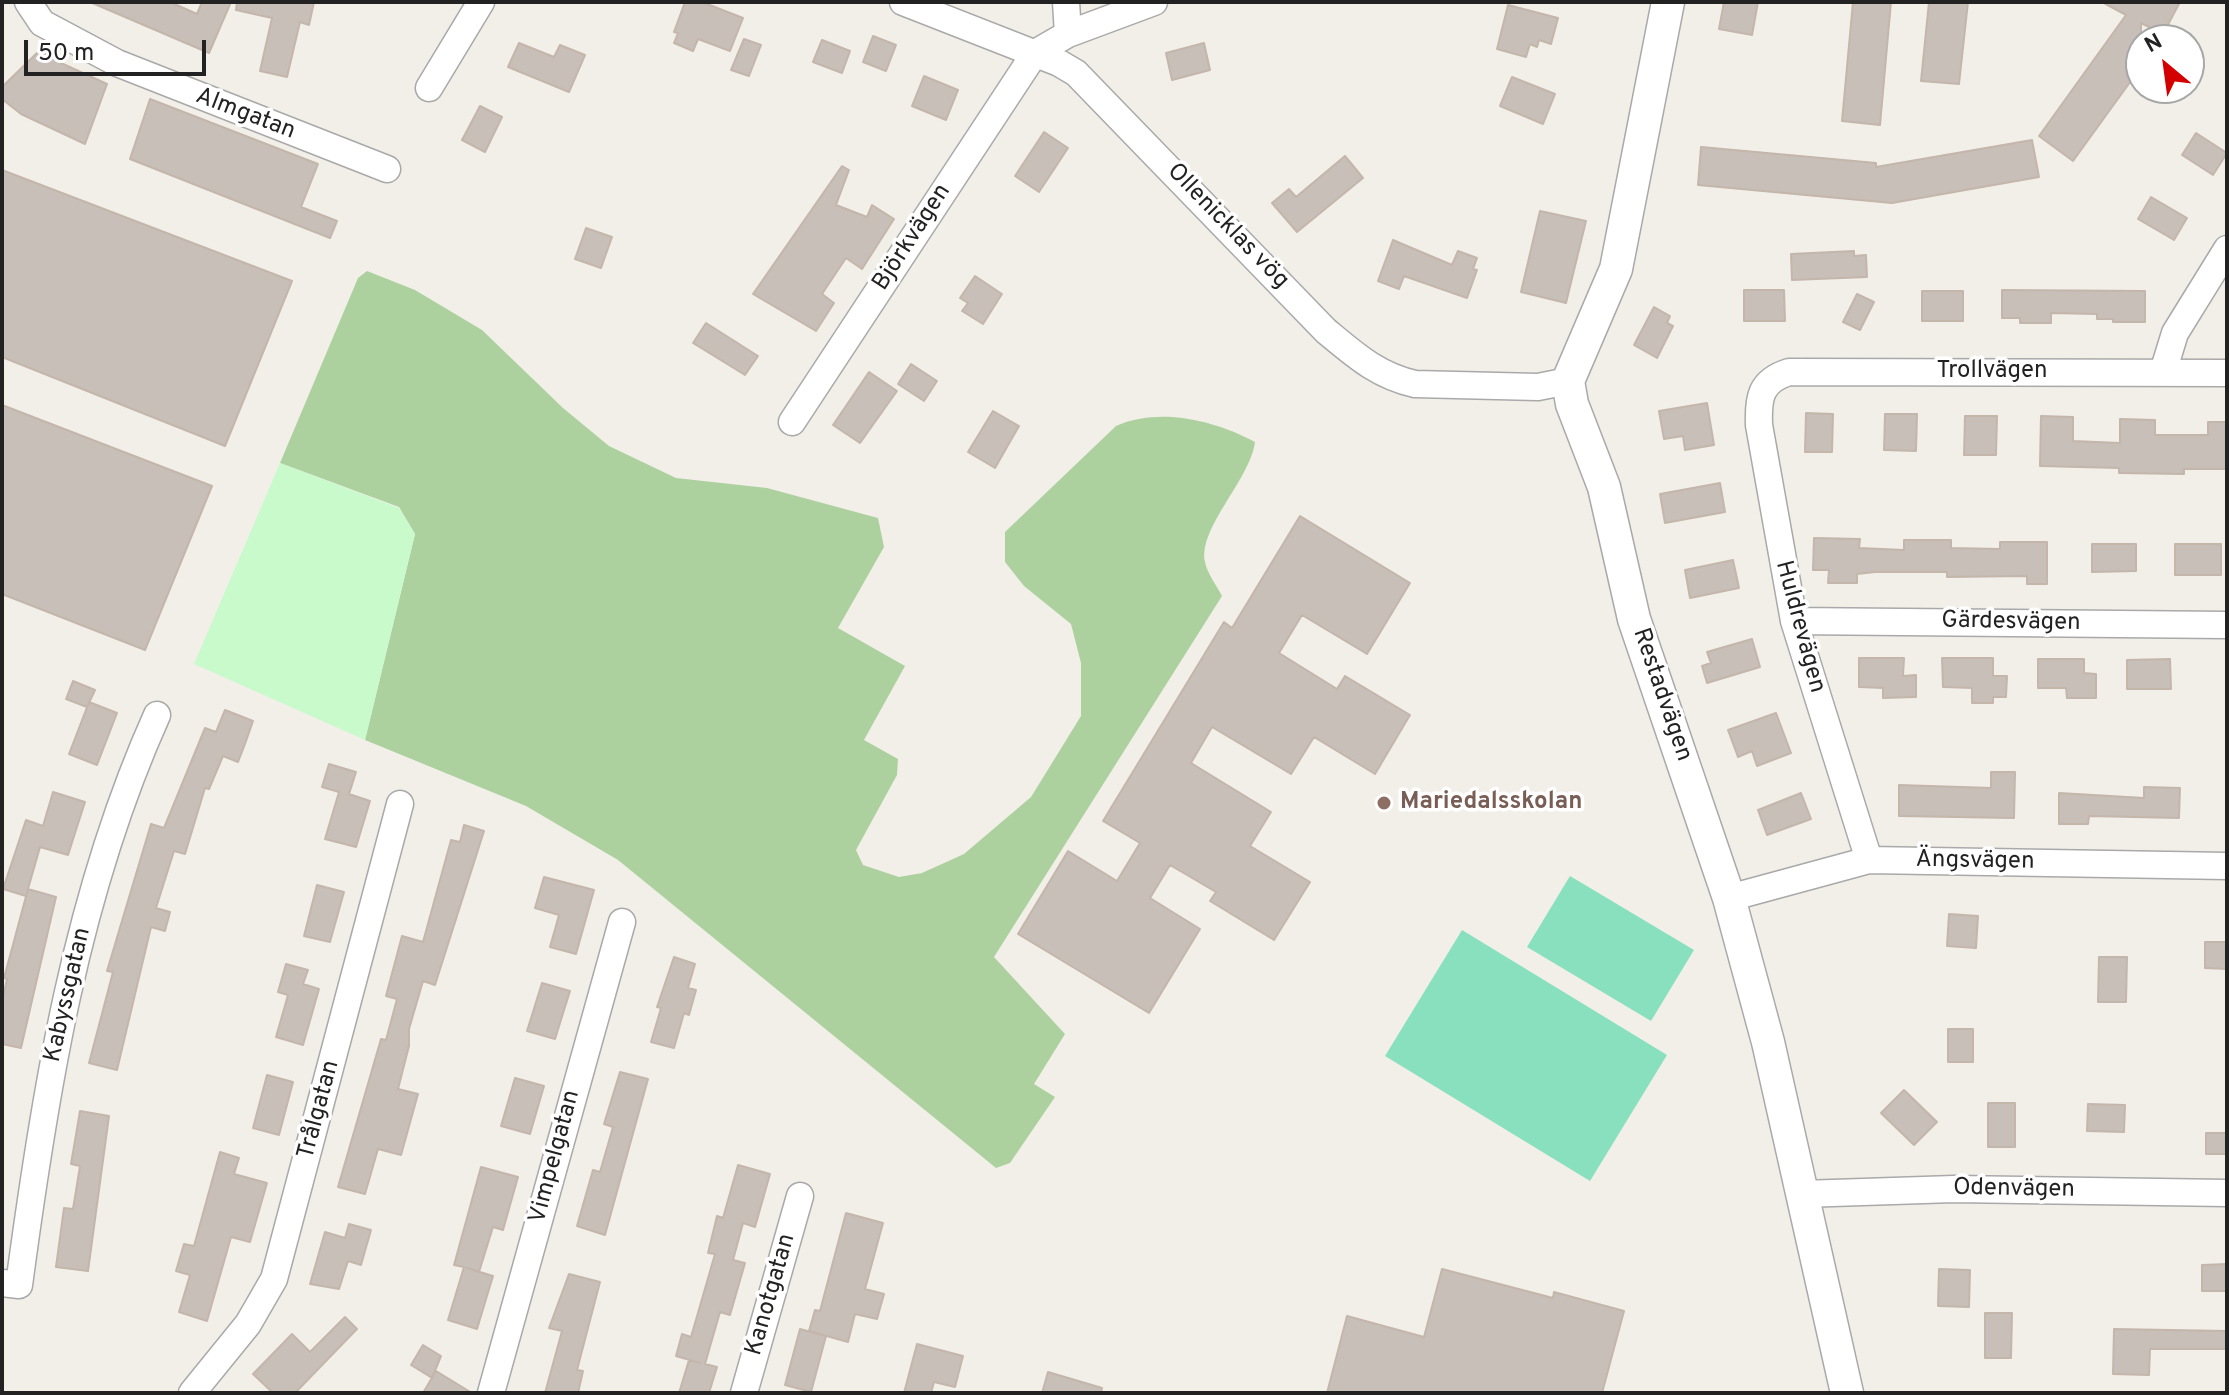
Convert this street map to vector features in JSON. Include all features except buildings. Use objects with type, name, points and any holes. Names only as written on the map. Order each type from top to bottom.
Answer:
[{"type":"street","name":"Almgatan","points":[[28,2],[42,23],[117,63],[387,169]]},
{"type":"street","points":[[429,88],[481,2]]},
{"type":"street","name":"Ollenicklas vög","points":[[903,2],[1059,63],[1093,87],[1326,331],[1367,366],[1396,380],[1415,384],[1538,387],[1568,381]]},
{"type":"street","points":[[1066,2],[1068,34]]},
{"type":"street","points":[[1035,53],[1068,34],[1154,2]]},
{"type":"street","points":[[1568,381],[1616,269],[1668,2]]},
{"type":"street","name":"Björkvägen","points":[[792,422],[1035,53]]},
{"type":"street","points":[[2163,372],[2175,333],[2227,249]]},
{"type":"street","name":"Trollvägen","points":[[1763,388],[1774,376],[1789,372],[2227,373]]},
{"type":"street","name":"Restadvägen","points":[[1568,381],[1572,404],[1595,456],[1604,487],[1634,619],[1729,898],[1768,1042],[1847,1393]]},
{"type":"street","name":"Huldrevägen","points":[[1763,388],[1758,401],[1759,425],[1794,621],[1869,860]]},
{"type":"street","name":"Gärdesvägen","points":[[1794,621],[2227,625]]},
{"type":"street","name":"Kabyssgatan","points":[[10,1284],[74,964],[125,787],[157,715]]},
{"type":"street","name":"Trålgatan","points":[[192,1393],[248,1324],[274,1279],[400,804]]},
{"type":"street","name":"Ängsvägen","points":[[1729,898],[1869,860],[2227,866]]},
{"type":"street","name":"Vimpelgatan","points":[[491,1393],[622,922]]},
{"type":"street","name":"Odenvägen","points":[[1802,1194],[1954,1189],[2227,1193]]},
{"type":"street","name":"Kanotgatan","points":[[744,1393],[800,1196]]},
{"type":"green space","points":[[367,271],[415,290],[482,330],[563,408],[609,446],[676,478],[767,488],[878,518],[884,547],[838,628],[905,666],[864,740],[898,759],[897,775],[856,850],[863,865],[899,877],[922,873],[964,854],[1031,797],[1081,716],[1081,663],[1071,624],[1024,586],[1005,562],[1005,532],[1116,426],[1150,417],[1186,419],[1222,428],[1255,442],[1244,472],[1216,519],[1205,549],[1206,566],[1222,596],[994,957],[1065,1034],[1034,1084],[1055,1097],[1010,1163],[996,1168],[618,860],[526,806],[365,740],[415,534],[399,507],[280,463],[358,278]]},
{"type":"green space","points":[[280,463],[399,508],[415,534],[365,740],[194,664]]},
{"type":"green space","points":[[1570,876],[1694,950],[1651,1021],[1527,947]]},
{"type":"green space","points":[[1462,930],[1667,1055],[1590,1181],[1385,1056]]},
{"type":"place","name":"Mariedalsskolan","points":[[1384,803]]}]
